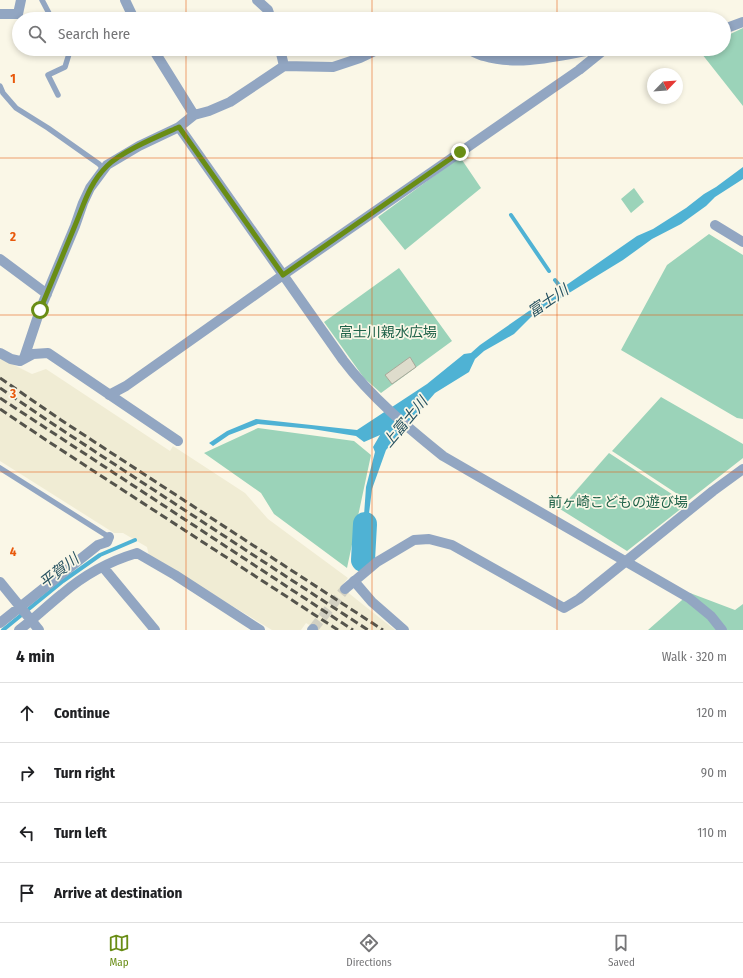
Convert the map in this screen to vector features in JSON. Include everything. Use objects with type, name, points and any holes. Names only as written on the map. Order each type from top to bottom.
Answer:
[{"type":"street","points":[[18,12],[21,0]]},
{"type":"street","points":[[125,0],[131,12]]},
{"type":"street","points":[[258,0],[269,12]]},
{"type":"street","points":[[0,14],[12,14]]},
{"type":"street","points":[[731,26],[743,22]]},
{"type":"street","points":[[157,56],[194,115]]},
{"type":"street","points":[[282,56],[284,66]]},
{"type":"street","points":[[24,358],[47,294],[83,203],[90,188],[108,165],[119,157],[179,127],[194,115],[209,111],[230,102],[284,66],[333,66],[364,56]]},
{"type":"street","points":[[484,56],[503,60],[522,61],[553,56]]},
{"type":"street","points":[[109,395],[126,386],[283,275],[579,70],[596,56]]},
{"type":"street","points":[[179,127],[350,370],[378,400],[443,456],[689,598],[711,616],[722,630]]},
{"type":"street","points":[[716,225],[743,242]]},
{"type":"street","points":[[0,259],[47,294]]},
{"type":"street","points":[[0,353],[11,359],[20,361],[33,354],[48,353],[178,441]]},
{"type":"street","points":[[345,589],[377,562],[414,540],[429,539],[452,544],[564,608],[579,599],[743,469]]},
{"type":"street","points":[[0,623],[98,545],[108,542],[109,537]]},
{"type":"street","points":[[19,630],[62,593],[88,575],[124,557],[137,553],[181,579],[260,630]]},
{"type":"street","points":[[103,567],[154,630]]},
{"type":"street","points":[[354,581],[372,602],[404,630]]},
{"type":"street","points":[[0,582],[39,630]]},
{"type":"lane","points":[[42,0],[48,12]]},
{"type":"lane","points":[[58,95],[48,75],[65,67],[68,56]]},
{"type":"lane","points":[[0,86],[3,93],[16,108],[48,128],[99,164],[104,170]]},
{"type":"lane","points":[[0,468],[109,537]]},
{"type":"shaded area","points":[[0,358],[32,374],[46,369],[170,451],[173,446],[245,493],[268,519],[348,578],[341,587],[395,630],[318,630],[306,623],[301,630],[272,630],[149,556],[147,547],[123,533],[114,533],[0,461]]},
{"type":"green space","points":[[743,28],[743,106],[704,56],[731,56],[731,34]]},
{"type":"green space","points":[[460,157],[481,188],[405,250],[378,217]]},
{"type":"green space","points":[[634,188],[644,202],[631,213],[621,199]]},
{"type":"green space","points":[[709,234],[743,255],[743,419],[737,418],[621,350],[667,265]]},
{"type":"green space","name":"富士川親水広場","points":[[399,268],[452,341],[381,393],[364,378],[324,322]]},
{"type":"green space","points":[[661,397],[743,444],[743,458],[688,501],[612,451]]},
{"type":"green space","points":[[258,428],[354,441],[371,455],[347,568],[274,514],[261,493],[204,453]]},
{"type":"green space","name":"前ヶ崎こどもの遊び場","points":[[609,453],[687,504],[627,551],[560,509]]},
{"type":"green space","points":[[690,593],[735,610],[743,604],[743,630],[648,630]]},
{"type":"water","name":"富士川","points":[[743,167],[743,179],[715,197],[706,206],[681,224],[652,239],[623,260],[533,315],[514,334],[484,351],[475,359],[469,372],[435,393],[386,450],[372,489],[367,530],[368,555],[361,558],[366,487],[375,452],[373,447],[380,435],[364,442],[356,436],[312,429],[258,424],[229,435],[213,446],[209,443],[227,431],[256,419],[357,430],[427,384],[464,354],[471,353],[480,345],[637,236],[653,229],[686,208]]},
{"type":"building","points":[[410,357],[416,367],[392,384],[385,375]]},
{"type":"waterway","points":[[511,215],[549,271]]},
{"type":"waterway","name":"富士川","points":[[555,280],[563,290]]},
{"type":"waterway","name":"上富士川","points":[[363,560],[365,524]]},
{"type":"waterway","name":"平賀川","points":[[3,630],[63,581],[100,555],[135,540]]},
{"type":"tunnel","points":[[313,629],[345,589]]},
{"type":"railway","points":[[0,378],[61,420],[383,630]]},
{"type":"railway","points":[[0,388],[368,630]]},
{"type":"railway","points":[[0,398],[353,630]]},
{"type":"railway","points":[[0,409],[338,630]]},
{"type":"route","points":[[40,310],[83,203],[90,188],[100,174],[108,165],[119,157],[179,127],[283,275],[460,152]]}]
